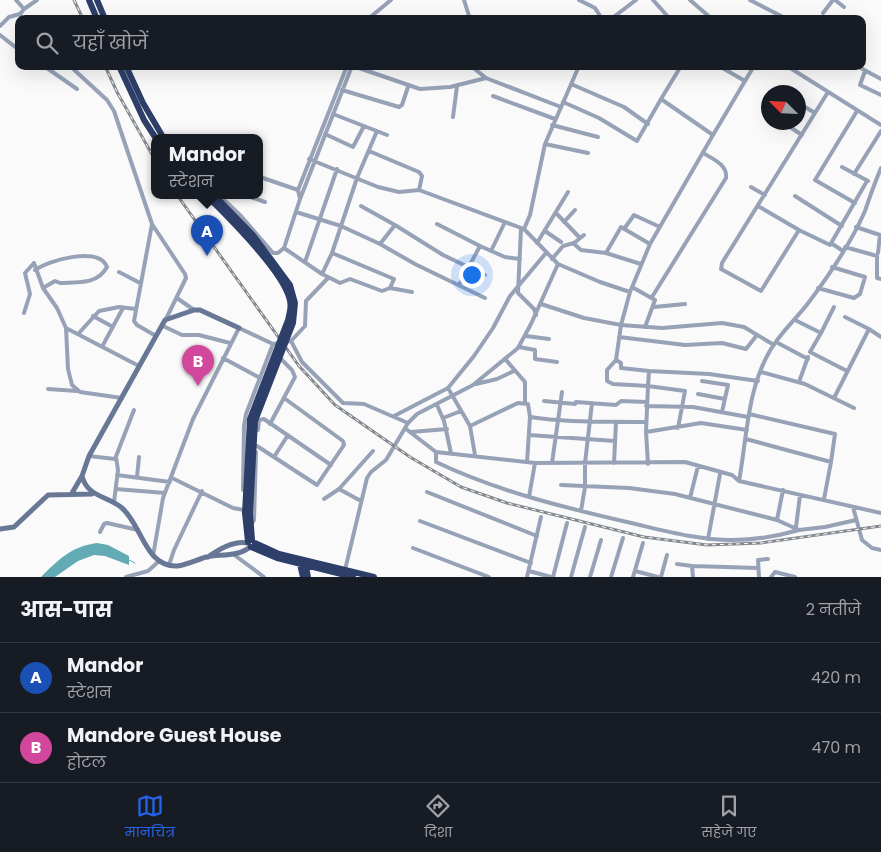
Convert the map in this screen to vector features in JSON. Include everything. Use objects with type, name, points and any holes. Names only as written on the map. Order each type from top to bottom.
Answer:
[{"type":"highway","points":[[89,0],[95,15]]},
{"type":"highway","points":[[97,0],[104,15]]},
{"type":"highway","points":[[121,70],[144,120],[153,134]]},
{"type":"highway","points":[[128,70],[142,103],[161,134]]},
{"type":"highway","points":[[217,199],[253,235],[290,285],[295,303],[292,323],[255,421],[246,512],[251,544],[353,577]]},
{"type":"highway","points":[[302,562],[374,577]]},
{"type":"highway","points":[[302,562],[303,577]]},
{"type":"highway","points":[[302,562],[308,577]]},
{"type":"street","points":[[16,0],[24,9]]},
{"type":"street","points":[[21,15],[24,9],[37,0]]},
{"type":"street","points":[[373,15],[392,0]]},
{"type":"street","points":[[464,0],[469,15]]},
{"type":"street","points":[[579,0],[595,8],[600,15]]},
{"type":"street","points":[[616,15],[636,0]]},
{"type":"street","points":[[653,0],[666,15]]},
{"type":"street","points":[[690,0],[707,15]]},
{"type":"street","points":[[750,0],[779,15]]},
{"type":"street","points":[[823,12],[834,0],[844,7]]},
{"type":"street","points":[[0,26],[9,17],[15,16]]},
{"type":"street","points":[[0,35],[15,47]]},
{"type":"street","points":[[50,70],[76,89]]},
{"type":"street","points":[[72,493],[82,476],[89,456],[164,323],[186,278],[152,224],[114,111],[108,100],[74,70]]},
{"type":"street","points":[[217,199],[241,216],[273,253],[278,253],[284,248],[300,199],[300,191],[310,159],[345,70]]},
{"type":"street","points":[[300,191],[315,161],[351,70]]},
{"type":"street","points":[[363,70],[408,87],[428,90],[457,86],[486,78]]},
{"type":"street","points":[[476,70],[486,78],[599,118],[637,141],[679,70]]},
{"type":"street","points":[[536,315],[534,309],[516,289],[521,229],[530,215],[545,144],[554,119],[577,70]]},
{"type":"street","points":[[726,70],[745,81]]},
{"type":"street","points":[[678,428],[684,389],[613,384],[607,381],[607,370],[616,360],[621,325],[630,292],[650,244],[752,70]]},
{"type":"street","points":[[793,70],[881,125]]},
{"type":"street","points":[[862,70],[881,79]]},
{"type":"street","points":[[865,72],[860,84],[881,95]]},
{"type":"street","points":[[571,84],[624,107],[648,124]]},
{"type":"street","points":[[452,117],[457,86]]},
{"type":"street","points":[[342,90],[399,107],[402,105],[408,87]]},
{"type":"street","points":[[799,230],[761,291],[723,270],[721,267],[828,92]]},
{"type":"street","points":[[494,96],[554,119]]},
{"type":"street","points":[[661,99],[713,135]]},
{"type":"street","points":[[806,108],[815,114]]},
{"type":"street","points":[[855,203],[815,180],[857,111]]},
{"type":"street","points":[[333,114],[387,135]]},
{"type":"street","points":[[552,125],[598,137]]},
{"type":"street","points":[[325,134],[353,147],[364,126]]},
{"type":"street","points":[[794,130],[802,135]]},
{"type":"street","points":[[322,274],[332,253],[357,178],[377,131]]},
{"type":"street","points":[[854,174],[881,131]]},
{"type":"street","points":[[545,144],[588,153]]},
{"type":"street","points":[[369,151],[419,172],[422,176],[418,190]]},
{"type":"street","points":[[652,296],[726,178],[727,172],[724,168],[703,153]]},
{"type":"street","points":[[310,159],[399,192],[418,190],[505,222],[521,229],[558,264],[600,282],[630,292]]},
{"type":"street","points":[[842,167],[874,184]]},
{"type":"street","points":[[739,481],[748,415],[761,372],[775,344],[795,320],[844,249],[856,227],[881,168]]},
{"type":"street","points":[[305,262],[337,169]]},
{"type":"street","points":[[263,178],[300,191]]},
{"type":"street","points":[[831,243],[867,181]]},
{"type":"street","points":[[750,187],[764,195]]},
{"type":"street","points":[[537,243],[568,192]]},
{"type":"street","points":[[795,196],[842,226]]},
{"type":"street","points":[[256,199],[265,202]]},
{"type":"street","points":[[361,206],[443,255],[486,275]]},
{"type":"street","points":[[758,206],[799,230],[830,245],[831,243],[844,249],[878,254]]},
{"type":"street","points":[[564,222],[575,210]]},
{"type":"street","points":[[296,212],[341,226],[485,298]]},
{"type":"street","points":[[552,259],[563,246],[573,243],[582,236],[556,213]]},
{"type":"street","points":[[624,229],[634,215],[660,227]]},
{"type":"street","points":[[491,251],[505,222]]},
{"type":"street","points":[[152,224],[134,321],[137,325],[156,336]]},
{"type":"street","points":[[436,224],[491,251],[511,259],[518,259]]},
{"type":"street","points":[[380,244],[395,225]]},
{"type":"street","points":[[856,227],[880,235],[877,278],[881,279]]},
{"type":"street","points":[[606,253],[620,228],[650,244]]},
{"type":"street","points":[[545,231],[561,242]]},
{"type":"street","points":[[573,243],[581,250],[606,253],[641,264]]},
{"type":"street","points":[[458,285],[480,246]]},
{"type":"street","points":[[284,248],[328,278],[340,283],[350,279],[382,291],[390,288],[412,292]]},
{"type":"street","points":[[332,253],[394,279],[390,288]]},
{"type":"street","points":[[396,417],[448,388],[474,356],[510,296],[546,253]]},
{"type":"street","points":[[36,270],[51,260],[87,256],[102,261],[108,267],[104,273],[92,281],[60,283],[55,281],[43,288]]},
{"type":"street","points":[[24,314],[30,294],[25,273],[34,263],[43,288],[57,308],[66,328],[68,369],[72,385],[77,391]]},
{"type":"street","points":[[345,570],[361,501],[371,472],[386,460],[406,429],[407,423],[417,414],[473,385],[506,360],[519,346],[536,315],[558,264]]},
{"type":"street","points":[[818,288],[854,298],[860,294],[864,276],[832,268]]},
{"type":"street","points":[[119,272],[140,283]]},
{"type":"street","points":[[176,298],[194,310],[207,313],[273,344],[291,341],[305,326],[306,301],[328,278]]},
{"type":"street","points":[[632,287],[652,296],[655,300],[645,327]]},
{"type":"street","points":[[541,304],[584,318],[621,325],[645,327],[722,323],[744,327],[808,359]]},
{"type":"street","points":[[654,307],[685,304]]},
{"type":"street","points":[[799,382],[810,352],[834,307]]},
{"type":"street","points":[[79,333],[99,310],[123,308],[136,310]]},
{"type":"street","points":[[103,345],[123,308]]},
{"type":"street","points":[[164,323],[194,310]]},
{"type":"street","points":[[93,316],[113,326]]},
{"type":"street","points":[[845,318],[881,337]]},
{"type":"street","points":[[795,320],[821,333]]},
{"type":"street","points":[[164,323],[184,336],[198,335],[230,343]]},
{"type":"street","points":[[66,328],[103,345],[140,366]]},
{"type":"street","points":[[153,556],[165,493],[193,418],[239,328]]},
{"type":"street","points":[[834,398],[868,329]]},
{"type":"street","points":[[619,337],[685,345],[722,343],[746,349],[757,335]]},
{"type":"street","points":[[526,336],[549,339]]},
{"type":"street","points":[[291,341],[302,362],[343,403],[364,404],[407,423]]},
{"type":"street","points":[[117,475],[171,480],[246,512],[244,426],[273,344]]},
{"type":"street","points":[[519,346],[535,350],[536,359],[557,362]]},
{"type":"street","points":[[270,424],[295,375],[271,350]]},
{"type":"street","points":[[810,352],[847,371]]},
{"type":"street","points":[[223,358],[260,378]]},
{"type":"street","points":[[506,360],[525,382],[524,403]]},
{"type":"street","points":[[616,360],[622,363],[621,368],[709,374],[758,380]]},
{"type":"street","points":[[473,385],[497,379],[514,371]]},
{"type":"street","points":[[648,464],[646,422],[650,371]]},
{"type":"street","points":[[761,372],[799,382],[854,408]]},
{"type":"street","points":[[702,381],[728,385],[722,412]]},
{"type":"street","points":[[448,388],[470,426],[475,455]]},
{"type":"street","points":[[48,389],[77,391],[122,398]]},
{"type":"street","points":[[552,463],[562,392]]},
{"type":"street","points":[[698,394],[725,399]]},
{"type":"street","points":[[257,446],[317,485],[344,443],[284,398]]},
{"type":"street","points":[[544,401],[616,405],[621,401],[682,407],[748,415],[835,434],[824,499]]},
{"type":"street","points":[[470,426],[518,403],[524,403],[530,407],[527,462]]},
{"type":"street","points":[[582,511],[585,487],[584,463],[592,403]]},
{"type":"street","points":[[437,405],[447,429],[452,453]]},
{"type":"street","points":[[114,502],[117,475],[116,457],[134,410]]},
{"type":"street","points":[[443,418],[462,411]]},
{"type":"street","points":[[530,417],[590,422],[646,422]]},
{"type":"street","points":[[248,528],[254,520],[259,420],[264,419],[331,465]]},
{"type":"street","points":[[614,463],[616,422]]},
{"type":"street","points":[[646,432],[711,424],[747,430]]},
{"type":"street","points":[[406,429],[436,452],[535,463],[648,464],[685,462],[720,474],[732,475],[739,481],[881,513]]},
{"type":"street","points":[[411,432],[447,429]]},
{"type":"street","points":[[274,457],[288,435]]},
{"type":"street","points":[[529,435],[556,439],[588,439],[615,442]]},
{"type":"street","points":[[746,439],[830,462]]},
{"type":"street","points":[[324,499],[339,490],[373,451]]},
{"type":"street","points":[[436,452],[436,462],[529,497],[668,532],[708,539],[733,540],[784,534],[798,529],[856,520]]},
{"type":"street","points":[[89,456],[110,460],[116,457]]},
{"type":"street","points":[[137,477],[139,457]]},
{"type":"street","points":[[529,497],[535,463]]},
{"type":"street","points":[[690,498],[698,466]]},
{"type":"street","points":[[708,539],[720,474]]},
{"type":"street","points":[[82,476],[92,494]]},
{"type":"street","points":[[561,485],[647,490],[690,498],[777,520],[798,529]]},
{"type":"street","points":[[116,489],[165,493]]},
{"type":"street","points":[[339,490],[361,501]]},
{"type":"street","points":[[777,520],[783,490]]},
{"type":"street","points":[[170,565],[174,550],[202,492]]},
{"type":"street","points":[[427,492],[537,536]]},
{"type":"street","points":[[0,529],[14,527],[48,495],[92,494],[114,502],[131,517],[158,562],[182,565],[207,557],[233,554],[251,544]]},
{"type":"street","points":[[798,529],[800,495]]},
{"type":"street","points":[[853,507],[862,540],[872,548],[881,550]]},
{"type":"street","points":[[528,577],[541,517]]},
{"type":"street","points":[[420,521],[531,563]]},
{"type":"street","points":[[100,532],[104,524],[107,523],[138,530]]},
{"type":"street","points":[[529,571],[552,577],[567,524]]},
{"type":"street","points":[[571,577],[584,527]]},
{"type":"street","points":[[611,577],[623,538]]},
{"type":"street","points":[[590,577],[601,540]]},
{"type":"street","points":[[207,557],[225,546],[240,543],[251,544]]},
{"type":"street","points":[[633,577],[643,543]]},
{"type":"street","points":[[413,548],[489,577]]},
{"type":"street","points":[[233,554],[264,577]]},
{"type":"street","points":[[635,571],[659,577],[667,555]]},
{"type":"street","points":[[759,577],[759,560],[768,559]]},
{"type":"street","points":[[126,577],[148,571],[158,562]]},
{"type":"street","points":[[677,564],[758,568]]},
{"type":"street","points":[[692,566],[693,577]]},
{"type":"street","points":[[771,577],[775,572],[795,577]]},
{"type":"water","points":[[97,543],[108,545],[129,556],[129,565],[105,556],[94,555],[78,561],[55,577],[41,577],[66,555],[80,547]]},
{"type":"waterway","points":[[129,560],[135,563]]},
{"type":"railway","points":[[74,0],[81,15]]},
{"type":"railway","points":[[107,70],[151,153]]},
{"type":"railway","points":[[180,199],[299,366],[335,405],[410,457],[461,487],[507,503],[644,537],[707,545],[761,543],[881,526]]},
{"type":"place","name":"Mandor","points":[[207,256]]},
{"type":"place","name":"Mandore Guest House","points":[[198,386]]}]
